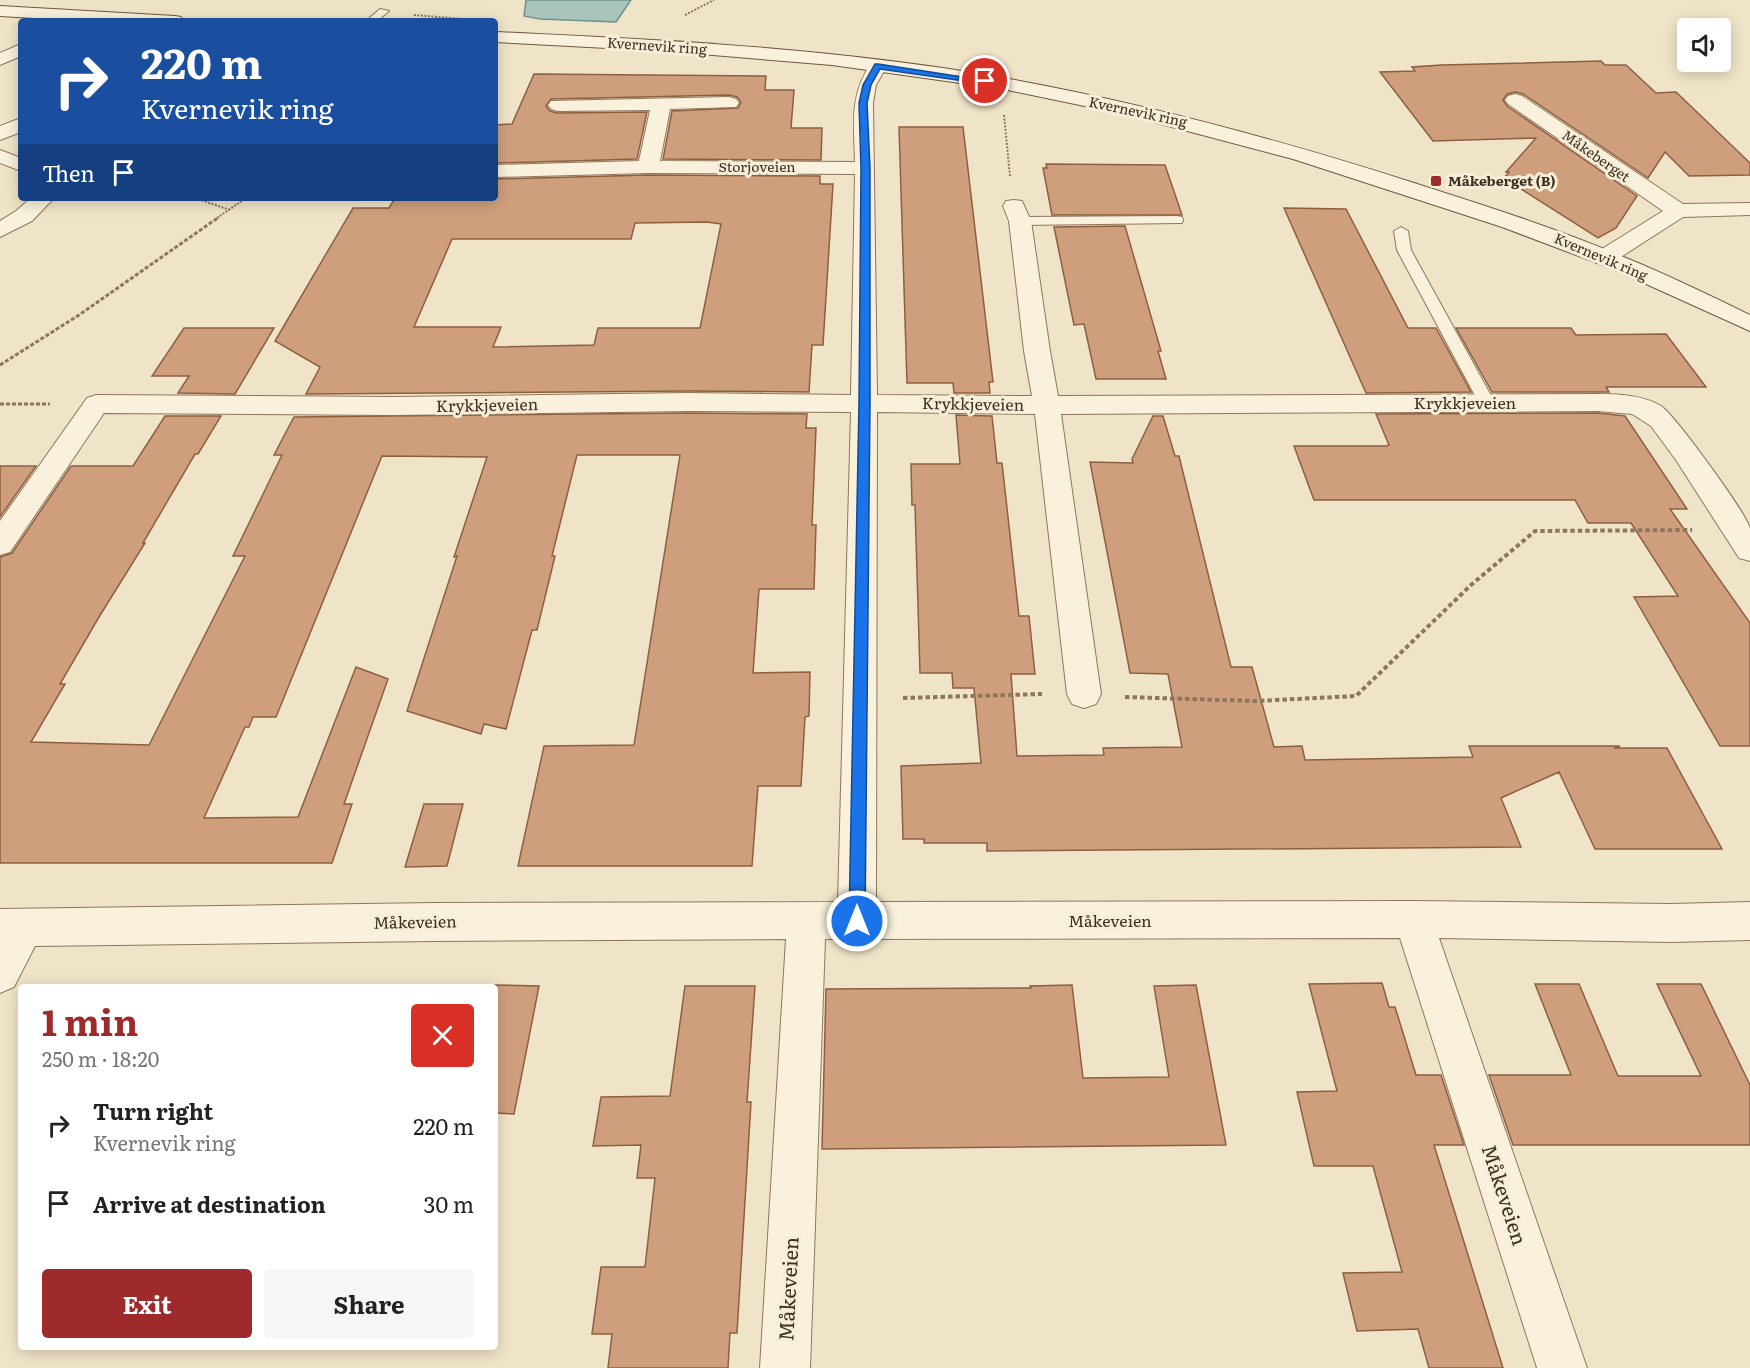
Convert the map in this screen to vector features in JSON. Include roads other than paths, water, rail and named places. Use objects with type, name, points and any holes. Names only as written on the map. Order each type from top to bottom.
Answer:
[{"type":"street","points":[[0,12],[65,18]]},
{"type":"street","name":"Kvernevik ring","points":[[498,37],[735,51],[878,66],[1007,85],[1218,130],[1374,177],[1541,233],[1605,257],[1750,324]]},
{"type":"street","points":[[0,60],[18,51]]},
{"type":"street","points":[[857,921],[866,168],[863,103],[867,85],[878,66]]},
{"type":"street","name":"Måkeberget","points":[[1515,100],[1677,211]]},
{"type":"street","points":[[558,105],[729,103]]},
{"type":"street","points":[[648,167],[661,104]]},
{"type":"street","points":[[0,134],[18,125]]},
{"type":"street","points":[[0,156],[18,164]]},
{"type":"street","name":"Storjoveien","points":[[498,171],[648,167],[866,168]]},
{"type":"street","points":[[0,230],[24,216],[41,201]]},
{"type":"street","points":[[1605,257],[1677,211],[1750,208]]},
{"type":"street","name":"Krykkjeveien","points":[[1017,214],[1047,405],[1084,694]]},
{"type":"street","name":"Krykkjeveien","points":[[0,544],[96,404],[393,406],[864,403],[1623,404],[1653,412],[1672,435],[1748,543]]},
{"type":"street","name":"Måkeveien","points":[[1413,919],[1562,1368]]},
{"type":"street","name":"Måkeveien","points":[[0,973],[12,928],[435,922],[1413,919],[1750,921]]},
{"type":"street","name":"Måkeveien","points":[[785,1368],[806,922]]},
{"type":"lane","points":[[375,18],[384,11]]},
{"type":"lane","points":[[1017,214],[1177,220]]},
{"type":"lane","points":[[1401,231],[1404,250],[1487,403]]},
{"type":"water","points":[[526,0],[631,0],[616,22],[540,19],[524,16]]},
{"type":"place","name":"Måkeberget (B)","points":[[1436,181]]}]
